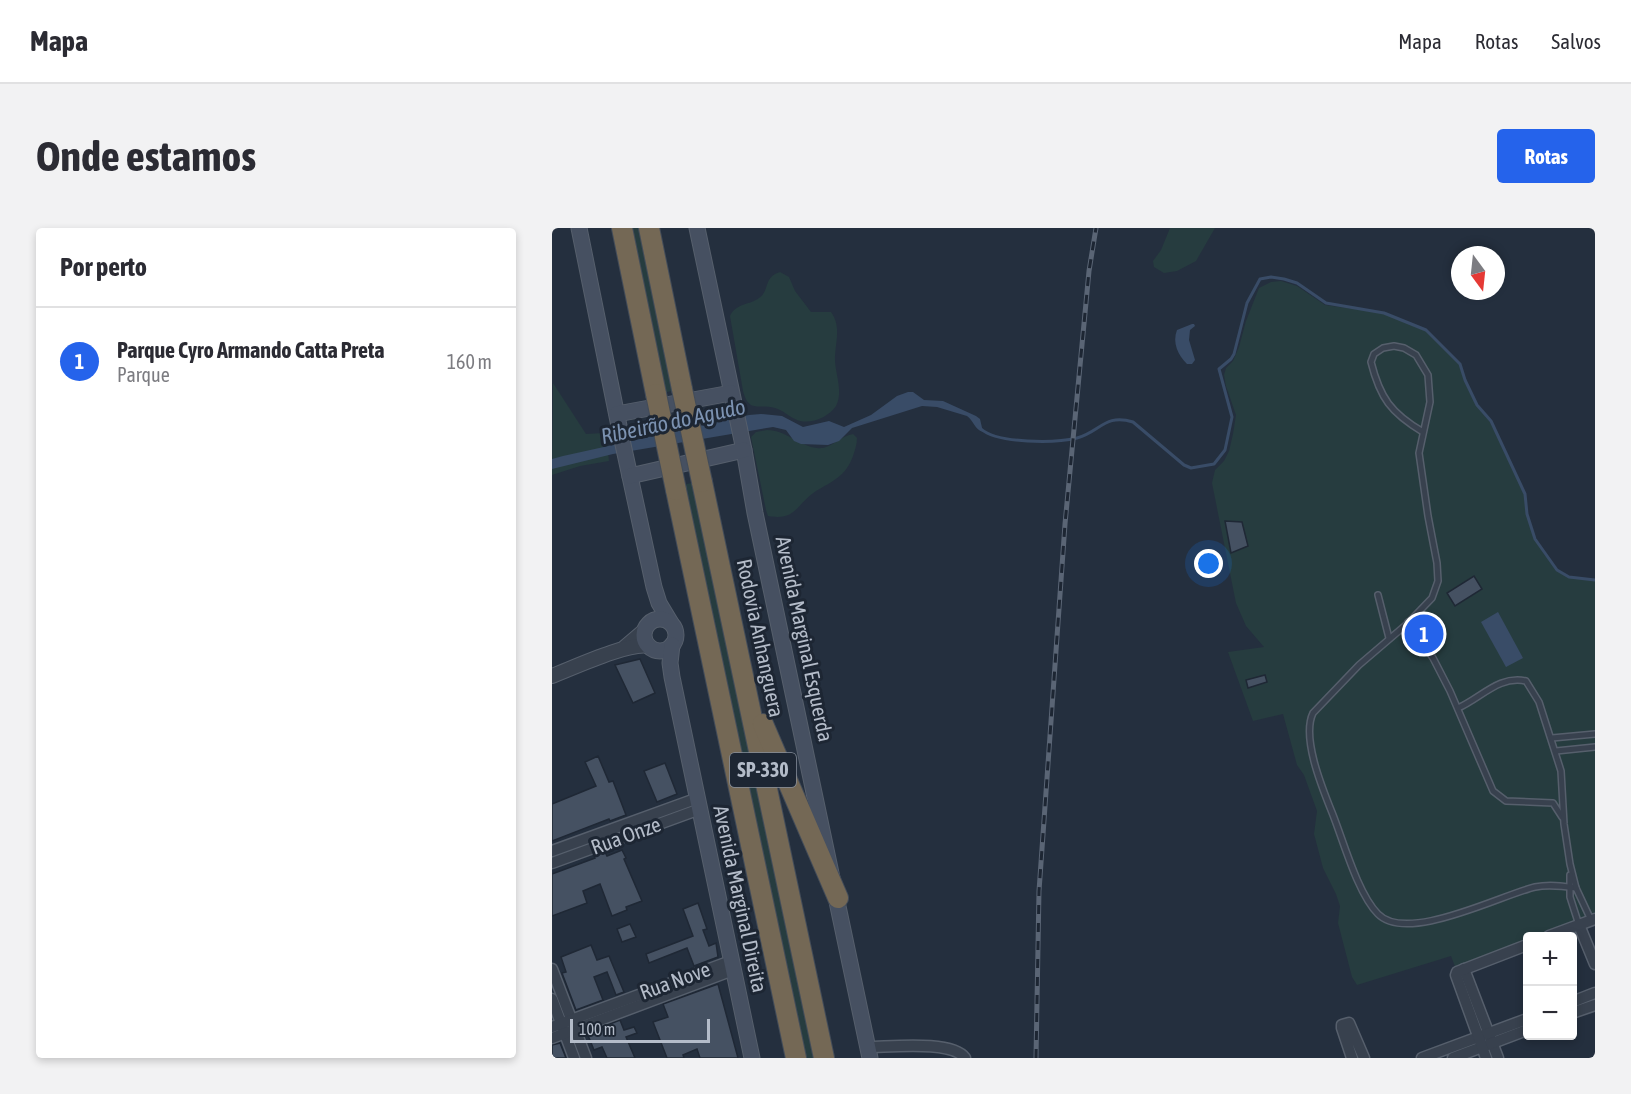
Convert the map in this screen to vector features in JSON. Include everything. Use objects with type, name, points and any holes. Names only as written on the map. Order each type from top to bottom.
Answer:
[{"type":"highway","name":"SP-330","points":[[622,228],[796,1058]]},
{"type":"highway","name":"Rodovia Anhanguera","points":[[649,228],[824,1058]]},
{"type":"highway","points":[[742,669],[777,759],[838,898]]},
{"type":"main road","points":[[579,228],[654,587],[659,603],[676,636],[672,645],[664,650],[650,647],[645,639],[646,628],[651,617],[654,587]]},
{"type":"main road","name":"Avenida Marginal Esquerda","points":[[697,228],[869,1053]]},
{"type":"main road","points":[[618,420],[732,393]]},
{"type":"main road","points":[[629,472],[743,446]]},
{"type":"main road","points":[[646,628],[657,619],[671,623]]},
{"type":"main road","name":"Avenida Marginal Direita","points":[[672,645],[670,663],[672,677],[752,1058]]},
{"type":"main road","name":"Avenida Marginal Direita","points":[[650,647],[661,658],[672,677]]},
{"type":"street","points":[[618,651],[632,642],[646,628]]},
{"type":"street","points":[[552,676],[618,651],[642,645],[650,647]]},
{"type":"street","name":"Rua Onze","points":[[552,851],[699,803]]},
{"type":"street","name":"Rua Onze","points":[[552,863],[699,803]]},
{"type":"street","points":[[1560,932],[1594,923]]},
{"type":"street","points":[[1580,925],[1595,964]]},
{"type":"street","points":[[1498,1058],[1485,1044],[1461,971],[1523,947]]},
{"type":"street","name":"Rua Nove","points":[[552,1038],[565,1026],[732,966]]},
{"type":"street","points":[[552,969],[574,1058]]},
{"type":"street","points":[[1577,1000],[1595,993]]},
{"type":"street","points":[[552,999],[565,1026],[586,1058]]},
{"type":"street","points":[[1577,1012],[1595,1005]]},
{"type":"street","points":[[1422,1058],[1485,1044],[1523,1021]]},
{"type":"street","points":[[1352,1058],[1342,1028],[1342,1025],[1349,1023],[1364,1058]]},
{"type":"street","points":[[1453,1058],[1523,1031]]},
{"type":"street","points":[[869,1053],[945,1048],[963,1054],[965,1058]]},
{"type":"lane","points":[[1423,432],[1395,413],[1384,398],[1371,362],[1374,354],[1383,348],[1394,346],[1404,348],[1416,355],[1425,368],[1430,394],[1423,432],[1419,450],[1439,574],[1436,591],[1432,598],[1313,713],[1309,729],[1320,780],[1363,891],[1382,918],[1397,923],[1422,922],[1469,910],[1536,887],[1554,885],[1573,888]]},
{"type":"lane","points":[[1378,595],[1389,638]]},
{"type":"lane","points":[[1408,622],[1433,658],[1458,708],[1490,786],[1497,795],[1510,802],[1553,803],[1564,821]]},
{"type":"lane","points":[[1458,708],[1472,702],[1500,682],[1514,679],[1526,681],[1539,702],[1556,750],[1562,777],[1564,821],[1573,888],[1572,903],[1580,925]]},
{"type":"lane","points":[[1552,738],[1595,734]]},
{"type":"lane","points":[[1556,750],[1595,747]]},
{"type":"lane","points":[[1573,888],[1594,923]]},
{"type":"green space","points":[[627,228],[644,228],[676,390],[663,393]]},
{"type":"green space","points":[[1170,228],[1215,228],[1196,261],[1177,271],[1164,273],[1154,267],[1153,261],[1161,250]]},
{"type":"green space","points":[[780,272],[789,277],[795,291],[811,312],[831,312],[836,323],[835,362],[839,388],[838,400],[836,406],[828,414],[817,420],[800,421],[775,408],[752,405],[748,403],[743,391],[730,316],[739,306],[762,295],[771,277]]},
{"type":"green space","points":[[1281,281],[1297,286],[1325,305],[1384,313],[1426,330],[1459,364],[1464,381],[1476,405],[1490,422],[1525,494],[1527,514],[1535,539],[1544,554],[1557,570],[1569,577],[1595,580],[1595,919],[1559,932],[1523,932],[1523,947],[1457,972],[1451,956],[1357,985],[1352,977],[1338,923],[1340,906],[1323,868],[1314,834],[1317,811],[1304,775],[1297,765],[1283,714],[1253,721],[1228,652],[1264,647],[1246,626],[1236,603],[1212,483],[1215,470],[1224,461],[1229,451],[1236,415],[1224,375],[1239,347],[1259,288],[1271,282]]},
{"type":"green space","points":[[553,383],[586,434],[604,433],[606,435],[609,461],[580,466],[552,475]]},
{"type":"green space","points":[[767,430],[817,448],[826,447],[853,434],[857,442],[850,463],[838,477],[809,496],[791,514],[778,517],[768,516],[751,437],[756,432]]},
{"type":"green space","points":[[695,482],[819,1058],[801,1058],[683,485]]},
{"type":"water","points":[[1192,324],[1195,326],[1190,330],[1189,340],[1195,360],[1192,364],[1187,364],[1177,349],[1175,340],[1177,330]]},
{"type":"water","points":[[913,392],[924,400],[943,401],[976,416],[980,419],[983,432],[967,416],[937,407],[922,406],[852,428],[839,441],[828,445],[801,444],[794,441],[786,430],[773,427],[613,454],[552,469],[552,459],[749,415],[782,416],[803,427],[829,421],[844,427],[871,415],[897,396]]},
{"type":"water","points":[[1498,612],[1523,658],[1506,667],[1481,622]]},
{"type":"building","points":[[1225,521],[1242,522],[1248,546],[1231,553]]},
{"type":"building","points":[[1474,576],[1482,589],[1455,606],[1447,593]]},
{"type":"building","points":[[640,659],[655,693],[633,703],[615,665]]},
{"type":"building","points":[[1265,675],[1267,682],[1248,688],[1246,680]]},
{"type":"building","points":[[598,756],[609,782],[613,781],[626,815],[610,821],[609,819],[552,841],[552,804],[596,786],[585,762]]},
{"type":"building","points":[[665,763],[677,794],[657,802],[644,771]]},
{"type":"building","points":[[622,850],[642,901],[612,916],[600,884],[583,891],[587,903],[552,916],[552,874],[605,852],[607,856]]},
{"type":"building","points":[[698,903],[707,929],[703,930],[709,946],[716,943],[718,957],[694,966],[687,948],[649,963],[646,954],[693,936],[683,909]]},
{"type":"building","points":[[630,924],[636,937],[622,942],[617,929]]},
{"type":"building","points":[[591,945],[597,960],[609,956],[624,992],[616,995],[607,972],[594,977],[603,1000],[576,1010],[562,973],[566,972],[561,957]]},
{"type":"building","points":[[718,984],[738,1058],[700,1058],[697,1049],[683,1055],[684,1058],[667,1058],[653,1022],[668,1017],[663,1004]]},
{"type":"building","points":[[620,1020],[624,1030],[634,1027],[637,1033],[626,1037],[635,1058],[607,1058],[602,1047],[594,1050],[587,1033]]},
{"type":"building","points":[[560,1043],[566,1058],[552,1058],[552,1045]]},
{"type":"waterway","name":"Ribeirão do Agudo","points":[[981,429],[989,434],[1013,440],[1056,441],[1077,438],[1109,422],[1123,420],[1133,422],[1184,465],[1191,468],[1214,464],[1225,450],[1232,417],[1219,369],[1234,354],[1247,303],[1260,279],[1271,277],[1284,279],[1297,283],[1326,303],[1384,313],[1426,330],[1460,364],[1477,405],[1491,421],[1525,494],[1527,514],[1535,539],[1557,570],[1569,577],[1595,580]]},
{"type":"railway","points":[[1036,1058],[1039,891],[1065,524],[1089,271],[1096,228]]},
{"type":"place","name":"Parque Cyro Armando Catta Preta","points":[[1424,634]]}]
